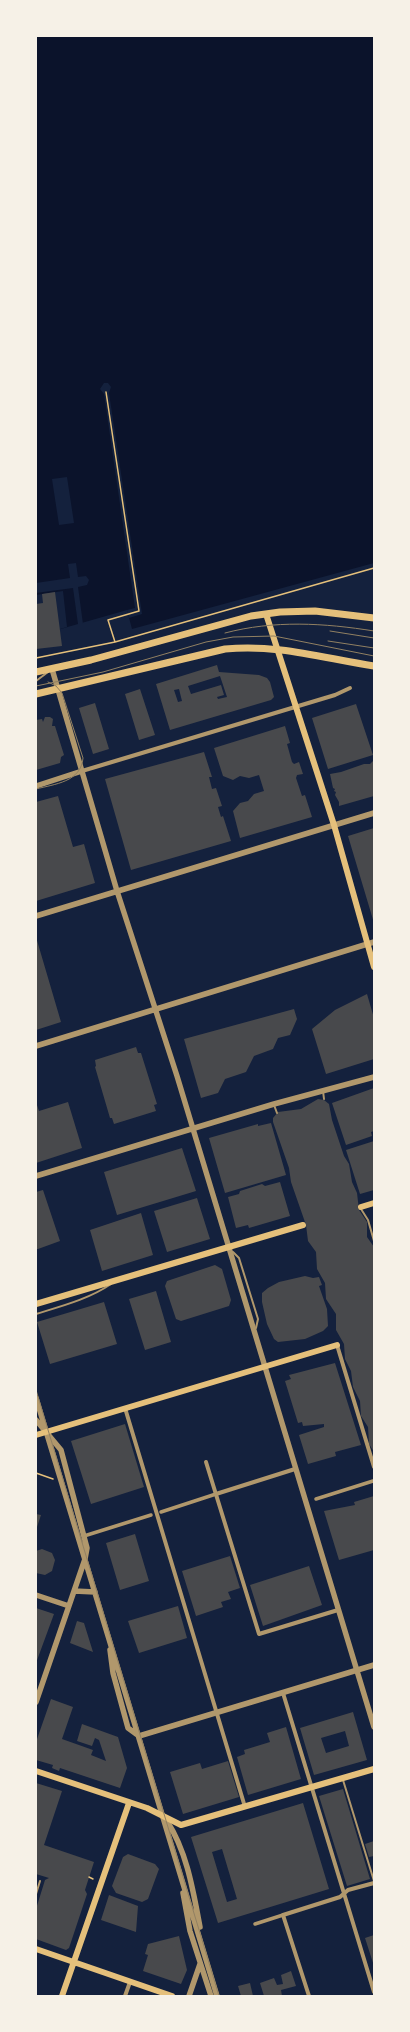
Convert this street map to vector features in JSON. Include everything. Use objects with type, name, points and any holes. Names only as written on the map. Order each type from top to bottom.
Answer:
[{"type":"main road","points":[[36,672],[244,618],[266,614],[315,611],[374,618]]},
{"type":"main road","points":[[266,614],[334,825],[371,947],[374,967]]},
{"type":"main road","points":[[36,694],[209,652],[248,647],[278,648],[374,666]]},
{"type":"main road","points":[[360,1208],[374,1203]]},
{"type":"main road","points":[[36,1304],[303,1225]]},
{"type":"main road","points":[[36,1435],[337,1345]]},
{"type":"main road","points":[[36,1771],[147,1808],[181,1825],[374,1769]]},
{"type":"main road","points":[[62,1996],[129,1803]]},
{"type":"main road","points":[[36,1949],[172,1996]]},
{"type":"street","points":[[52,669],[117,891],[156,1010],[374,1727]]},
{"type":"street","points":[[36,786],[335,695],[350,688]]},
{"type":"street","points":[[36,916],[374,813]]},
{"type":"street","points":[[36,1046],[371,947],[374,942]]},
{"type":"street","points":[[36,1176],[192,1128],[374,1076]]},
{"type":"street","points":[[337,1345],[374,1467]]},
{"type":"street","points":[[36,1398],[217,1996]]},
{"type":"street","points":[[125,1408],[245,1807]]},
{"type":"street","points":[[36,1420],[61,1450],[87,1548],[85,1559],[36,1702]]},
{"type":"street","points":[[206,1462],[259,1634],[338,1610]]},
{"type":"street","points":[[161,1512],[295,1469]]},
{"type":"street","points":[[316,1499],[373,1481]]},
{"type":"street","points":[[84,1536],[151,1515]]},
{"type":"street","points":[[74,1591],[95,1592]]},
{"type":"street","points":[[36,1595],[69,1606]]},
{"type":"street","points":[[139,1736],[374,1665]]},
{"type":"street","points":[[283,1693],[374,1992]]},
{"type":"street","points":[[163,1816],[178,1839],[193,1888],[204,1952]]},
{"type":"street","points":[[179,1869],[190,1931],[211,1996]]},
{"type":"street","points":[[255,1924],[340,1897],[348,1890],[374,1882]]},
{"type":"street","points":[[283,1915],[309,1996]]},
{"type":"street","points":[[189,1996],[200,1964]]},
{"type":"street","points":[[125,1996],[130,1982]]},
{"type":"lane","points":[[36,681],[40,680],[52,669]]},
{"type":"lane","points":[[323,1090],[324,1099]]},
{"type":"lane","points":[[274,1104],[277,1112]]},
{"type":"lane","points":[[360,1208],[368,1220],[374,1241]]},
{"type":"lane","points":[[36,1314],[80,1300],[101,1291],[114,1282]]},
{"type":"lane","points":[[343,1779],[374,1882]]},
{"type":"lane","points":[[36,1894],[40,1881]]},
{"type":"path","points":[[106,392],[139,611],[108,620],[115,642]]},
{"type":"path","points":[[36,658],[115,642],[374,568]]},
{"type":"path","points":[[36,1473],[55,1480]]},
{"type":"path","points":[[89,1877],[93,1878]]},
{"type":"water","points":[[36,36],[374,36],[374,563],[132,629],[127,610],[36,636]]},
{"type":"pier","points":[[104,383],[108,383],[111,387],[109,393],[142,614],[129,618],[127,610],[135,608],[104,394],[100,389]]},
{"type":"pier","points":[[67,477],[74,523],[59,525],[52,479]]},
{"type":"pier","points":[[76,563],[78,577],[86,576],[89,580],[87,585],[78,587],[83,624],[78,624],[73,588],[36,593],[36,583],[70,578],[68,564]]},
{"type":"pier","points":[[63,591],[67,627],[36,636],[36,595]]},
{"type":"building","points":[[55,592],[62,646],[36,649],[36,604],[43,603],[42,594]]},
{"type":"building","points":[[217,665],[219,672],[259,675],[267,678],[270,682],[274,697],[271,700],[170,730],[156,684]],"holes":[[[220,676],[227,697],[218,699],[217,697],[224,695],[221,685],[191,694],[188,686]],[[179,689],[182,701],[178,702],[174,690]]]},
{"type":"building","points":[[140,689],[155,735],[139,740],[125,694]]},
{"type":"building","points":[[95,703],[109,749],[93,754],[79,708]]},
{"type":"building","points":[[356,704],[373,755],[328,769],[312,718]]},
{"type":"building","points":[[45,717],[50,717],[53,719],[52,726],[55,726],[64,755],[61,757],[60,763],[36,770],[36,720],[42,719],[43,722]]},
{"type":"building","points":[[285,726],[290,743],[287,744],[292,762],[294,764],[299,762],[303,774],[297,775],[296,778],[302,796],[305,795],[312,817],[240,838],[233,811],[240,803],[248,801],[254,794],[264,791],[259,775],[249,778],[240,776],[233,780],[223,776],[214,748]]},
{"type":"building","points":[[204,752],[212,777],[209,777],[212,789],[216,788],[222,806],[218,807],[221,817],[223,816],[231,841],[131,870],[105,779]]},
{"type":"building","points":[[374,760],[374,796],[339,806],[330,774],[364,764],[370,764]]},
{"type":"building","points":[[58,796],[73,847],[84,844],[95,883],[36,901],[36,802]]},
{"type":"building","points":[[374,828],[374,923],[348,836]]},
{"type":"building","points":[[36,937],[61,1022],[36,1030]]},
{"type":"building","points":[[367,994],[374,1018],[374,1059],[326,1074],[312,1029],[335,1010]]},
{"type":"building","points":[[294,1009],[297,1019],[290,1035],[278,1038],[273,1049],[254,1056],[246,1072],[225,1079],[218,1093],[201,1098],[184,1039]]},
{"type":"building","points":[[136,1047],[138,1053],[141,1053],[157,1104],[154,1105],[156,1111],[114,1124],[112,1118],[110,1118],[95,1067],[95,1060]]},
{"type":"building","points":[[374,1088],[374,1131],[371,1132],[372,1136],[346,1145],[332,1103]]},
{"type":"building","points":[[318,1099],[324,1100],[329,1104],[332,1120],[344,1156],[349,1164],[352,1182],[357,1193],[359,1210],[367,1222],[367,1237],[374,1247],[374,1452],[369,1444],[368,1427],[361,1416],[360,1401],[353,1387],[351,1371],[345,1359],[344,1344],[336,1330],[336,1314],[326,1299],[325,1283],[317,1269],[316,1252],[308,1241],[306,1225],[291,1182],[289,1168],[273,1122],[273,1118],[278,1112],[301,1109]]},
{"type":"building","points":[[36,1102],[39,1111],[68,1102],[82,1148],[36,1163]]},
{"type":"building","points":[[271,1123],[286,1175],[225,1193],[209,1138],[258,1124],[258,1126]]},
{"type":"building","points":[[374,1141],[374,1190],[360,1194],[346,1150]]},
{"type":"building","points":[[182,1148],[196,1191],[117,1215],[104,1172]]},
{"type":"building","points":[[280,1182],[290,1216],[249,1228],[248,1225],[236,1228],[228,1197],[239,1194],[240,1191],[262,1184],[265,1186]]},
{"type":"building","points":[[43,1190],[60,1241],[36,1249],[36,1192]]},
{"type":"building","points":[[197,1198],[210,1239],[167,1252],[154,1211]]},
{"type":"building","points":[[141,1213],[153,1255],[102,1271],[90,1230]]},
{"type":"building","points":[[215,1265],[222,1269],[231,1300],[229,1306],[181,1321],[176,1319],[165,1286],[167,1281]]},
{"type":"building","points":[[305,1276],[313,1278],[319,1277],[322,1285],[319,1286],[327,1309],[328,1326],[323,1331],[305,1339],[278,1342],[274,1339],[267,1324],[262,1302],[262,1293],[279,1282]]},
{"type":"building","points":[[156,1291],[171,1342],[145,1350],[129,1299]]},
{"type":"building","points":[[104,1302],[117,1344],[50,1364],[37,1322]]},
{"type":"building","points":[[335,1363],[361,1445],[335,1452],[336,1456],[308,1464],[299,1435],[324,1427],[324,1424],[303,1426],[302,1422],[298,1423],[285,1381],[291,1379],[289,1375]]},
{"type":"building","points":[[125,1424],[144,1487],[91,1504],[71,1441]]},
{"type":"building","points":[[374,1496],[374,1550],[339,1560],[324,1511],[355,1505],[354,1502]]},
{"type":"building","points":[[36,1514],[41,1515],[36,1530]]},
{"type":"building","points":[[135,1534],[149,1581],[120,1590],[106,1543]]},
{"type":"building","points":[[42,1549],[52,1553],[55,1560],[52,1571],[45,1575],[36,1573],[36,1551]]},
{"type":"building","points":[[230,1556],[240,1588],[228,1592],[231,1599],[221,1602],[223,1607],[196,1616],[182,1571]]},
{"type":"building","points":[[309,1566],[322,1605],[263,1626],[250,1585]]},
{"type":"building","points":[[178,1606],[187,1638],[139,1653],[128,1621]]},
{"type":"building","points":[[36,1608],[54,1614],[36,1663]]},
{"type":"building","points":[[77,1621],[84,1623],[93,1652],[70,1643]]},
{"type":"building","points":[[51,1699],[73,1707],[62,1739],[93,1750],[91,1755],[106,1761],[99,1740],[95,1738],[92,1746],[77,1741],[82,1724],[118,1737],[127,1768],[120,1788],[60,1768],[59,1771],[52,1768],[53,1765],[36,1760],[36,1742]]},
{"type":"building","points":[[353,1712],[367,1760],[314,1775],[300,1728]],"holes":[[[345,1731],[349,1746],[326,1753],[321,1738]]]},
{"type":"building","points":[[286,1727],[301,1779],[248,1795],[237,1757],[245,1754],[244,1750],[270,1742],[267,1733]]},
{"type":"building","points":[[228,1761],[239,1797],[183,1814],[170,1772],[200,1763],[202,1769]]},
{"type":"building","points":[[36,1783],[62,1791],[44,1845],[94,1862],[85,1890],[87,1894],[69,1948],[66,1950],[36,1939],[36,1909],[45,1880],[49,1878],[36,1874]]},
{"type":"building","points":[[343,1789],[370,1879],[347,1886],[319,1796]]},
{"type":"building","points":[[303,1803],[329,1889],[218,1923],[191,1837]],"holes":[[[222,1849],[237,1899],[227,1902],[212,1852]]]},
{"type":"building","points":[[374,1841],[374,1856],[369,1857],[365,1844]]},
{"type":"building","points":[[128,1854],[155,1864],[159,1869],[148,1899],[142,1902],[116,1893],[112,1886],[123,1857]]},
{"type":"building","points":[[109,1895],[138,1906],[136,1932],[101,1920]]},
{"type":"building","points":[[374,1935],[374,1966],[365,1938]]},
{"type":"building","points":[[179,1936],[187,1970],[181,1984],[143,1971],[148,1955],[145,1954],[148,1944]]},
{"type":"building","points":[[291,1971],[296,1986],[281,1990],[282,1996],[264,1996],[260,1983],[274,1978],[277,1985],[283,1984],[281,1975]]},
{"type":"building","points":[[250,1983],[253,1996],[241,1996],[238,1986]]},
{"type":"tram line","points":[[225,633],[262,626],[299,624],[337,626],[374,631]]},
{"type":"tram line","points":[[330,631],[374,638]]},
{"type":"tram line","points":[[36,686],[103,672],[206,642],[233,637],[274,636],[374,656]]},
{"type":"tram line","points":[[328,641],[374,648]]},
{"type":"tram line","points":[[36,789],[66,781],[77,772],[81,766],[83,758],[62,693],[56,686],[48,682]]},
{"type":"tram line","points":[[36,1390],[219,1996]]}]
